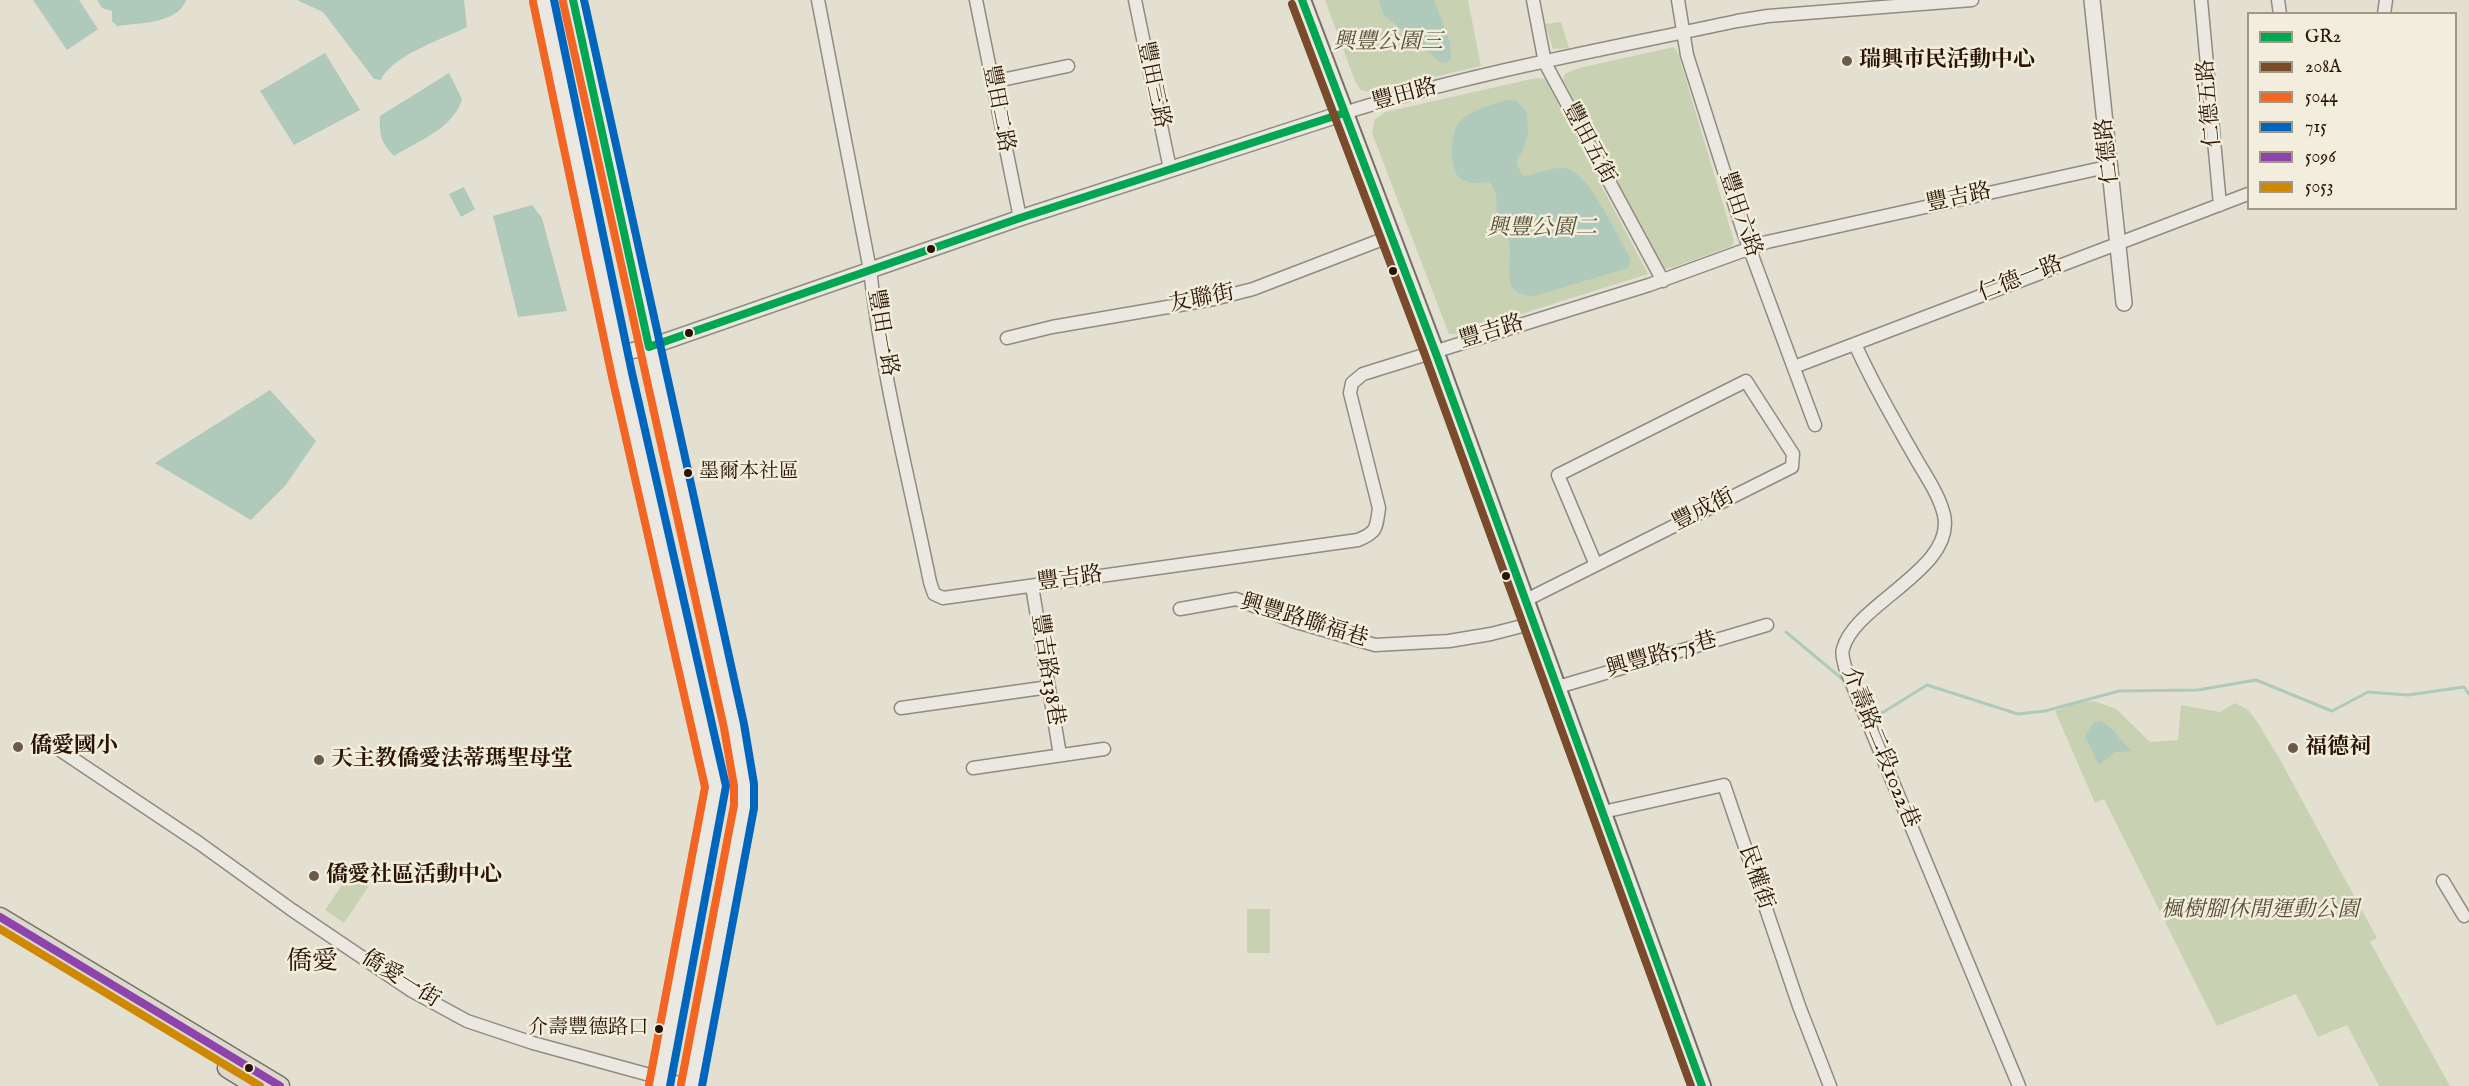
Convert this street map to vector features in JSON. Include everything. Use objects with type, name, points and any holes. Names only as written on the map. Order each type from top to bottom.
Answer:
[{"type":"main road","points":[[543,0],[617,354],[716,787],[660,1082]]},
{"type":"main road","points":[[573,0],[734,726],[744,785],[744,806],[690,1086]]},
{"type":"main road","points":[[1302,0],[1435,351],[1702,1086]]},
{"type":"main road","points":[[0,917],[280,1086]]},
{"type":"main road","points":[[0,930],[256,1086]]},
{"type":"street","name":"豐田一路","points":[[818,0],[870,270],[900,448],[934,594]]},
{"type":"street","name":"豐田二路","points":[[976,0],[1020,218]]},
{"type":"street","name":"豐田三路","points":[[1135,0],[1170,169]]},
{"type":"street","name":"豐田五街","points":[[1533,0],[1545,63],[1663,281]]},
{"type":"street","name":"豐田六路","points":[[1678,0],[1682,33],[1749,248],[1815,425]]},
{"type":"street","name":"豐田路","points":[[617,354],[650,347],[1020,218],[1385,100],[1545,63],[1768,16],[1832,6],[1972,0]]},
{"type":"street","name":"仁德路","points":[[2092,0],[2124,303]]},
{"type":"street","name":"仁德五路","points":[[2201,0],[2220,205]]},
{"type":"street","points":[[992,82],[1068,66]]},
{"type":"street","name":"豐吉路","points":[[934,594],[943,598],[956,597],[1358,540],[1372,534],[1377,526],[1379,508],[1350,393],[1352,383],[1363,374],[1663,281],[1767,242],[2111,166]]},
{"type":"street","name":"仁德一路","points":[[1794,367],[2247,194]]},
{"type":"street","name":"友聯街","points":[[1007,338],[1052,327],[1214,299],[1253,289],[1391,236]]},
{"type":"street","name":"介壽路二段1022巷","points":[[1855,344],[1897,426],[1938,498],[1945,516],[1942,535],[1935,552],[1909,580],[1858,624],[1847,638],[1842,651],[1845,667],[1958,945],[2019,1086]]},
{"type":"street","name":"豐成街","points":[[1526,600],[1596,565],[1792,467],[1793,454],[1746,381],[1558,475],[1596,565]]},
{"type":"street","name":"豐吉路138巷","points":[[1032,586],[1060,755]]},
{"type":"street","name":"興豐路聯福巷","points":[[1180,609],[1236,599],[1293,621],[1375,645],[1449,641],[1491,634],[1534,623]]},
{"type":"street","name":"興豐路575巷","points":[[1558,687],[1767,625]]},
{"type":"street","points":[[901,708],[1049,687]]},
{"type":"street","name":"僑愛一街","points":[[48,742],[412,990],[467,1021],[660,1082],[690,1086]]},
{"type":"street","points":[[973,768],[1104,749]]},
{"type":"street","name":"民權街","points":[[1603,812],[1724,785],[1799,1006],[1830,1086]]},
{"type":"street","points":[[2443,881],[2467,918]]},
{"type":"green space","name":"興豐公園三","points":[[1325,0],[1468,0],[1481,66],[1370,92],[1361,90],[1355,81]]},
{"type":"green space","points":[[1561,22],[1569,48],[1553,49],[1545,24]]},
{"type":"green space","points":[[1674,47],[1678,53],[1734,241],[1732,246],[1664,269],[1563,80],[1565,74],[1579,68]]},
{"type":"green space","name":"興豐公園二","points":[[1536,78],[1545,79],[1648,274],[1458,334],[1449,334],[1372,133],[1375,119],[1385,112]]},
{"type":"green space","name":"楓樹腳休閒運動公園","points":[[2094,701],[2116,709],[2150,742],[2178,740],[2181,705],[2220,712],[2235,703],[2247,709],[2278,756],[2377,938],[2370,942],[2450,1086],[2379,1086],[2347,1025],[2318,1037],[2296,994],[2217,1026],[2104,799],[2095,803],[2055,711],[2080,702]]},
{"type":"green space","points":[[350,873],[369,886],[344,923],[325,910]]},
{"type":"green space","points":[[1247,909],[1270,909],[1270,953],[1247,953]]},
{"type":"shaded area","points":[[33,0],[79,0],[98,29],[67,50]]},
{"type":"shaded area","points":[[97,0],[186,0],[182,8],[166,18],[117,26],[112,21],[112,11],[102,8]]},
{"type":"shaded area","points":[[297,0],[464,0],[467,27],[406,56],[395,63],[381,80],[374,79],[323,12]]},
{"type":"shaded area","points":[[1379,0],[1434,0],[1450,42],[1451,59],[1446,63],[1440,62],[1384,15]]},
{"type":"shaded area","points":[[325,53],[360,110],[294,145],[260,91]]},
{"type":"shaded area","points":[[449,73],[462,99],[458,109],[434,133],[394,156],[382,138],[380,116]]},
{"type":"shaded area","points":[[1508,100],[1516,101],[1527,113],[1528,134],[1517,159],[1522,176],[1563,168],[1572,171],[1582,179],[1600,204],[1629,255],[1628,268],[1534,296],[1520,293],[1513,288],[1509,274],[1509,243],[1498,216],[1495,191],[1489,182],[1478,183],[1461,179],[1452,160],[1452,142],[1460,121],[1476,111]]},
{"type":"shaded area","points":[[464,187],[475,209],[461,217],[449,194]]},
{"type":"shaded area","points":[[532,205],[542,218],[567,311],[518,317],[493,216]]},
{"type":"shaded area","points":[[270,390],[316,441],[285,486],[251,520],[155,463]]},
{"type":"shaded area","points":[[2099,721],[2109,726],[2132,751],[2115,752],[2099,765],[2085,736],[2093,723]]},
{"type":"waterway","points":[[1786,632],[1847,683]]},
{"type":"waterway","points":[[1863,697],[1882,713],[1927,685],[2018,714],[2045,711],[2119,691],[2198,690],[2256,680],[2332,711],[2368,692],[2408,695],[2464,687],[2469,694]]},
{"type":"transit line","name":"715","points":[[554,0],[632,373],[726,786],[670,1086]]},
{"type":"transit line","name":"GR2","points":[[573,0],[649,347],[1020,218],[1344,113]]},
{"type":"transit line","name":"715","points":[[584,0],[744,724],[754,784],[754,808],[702,1086]]},
{"type":"transit line","name":"GR2","points":[[1302,0],[1435,351],[1702,1086]]},
{"type":"transit line","name":"5044","points":[[533,2],[612,377],[705,787],[649,1084]]},
{"type":"transit line","name":"5044","points":[[563,2],[724,728],[734,786],[734,805],[681,1084]]},
{"type":"transit line","name":"208A","points":[[1292,4],[1425,355],[1691,1086]]},
{"type":"transit line","name":"5096","points":[[0,917],[280,1086]]},
{"type":"transit line","name":"5053","points":[[0,929],[260,1086]]},
{"type":"place","name":"瑞興市民活動中心","points":[[1847,61]]},
{"type":"place","name":"墨爾本社區","points":[[688,473]]},
{"type":"place","name":"僑愛國小","points":[[18,747]]},
{"type":"place","name":"福德祠","points":[[2293,748]]},
{"type":"place","name":"天主教僑愛法蒂瑪聖母堂","points":[[319,760]]},
{"type":"place","name":"僑愛社區活動中心","points":[[314,876]]},
{"type":"place","name":"介壽豐德路口","points":[[659,1029]]},
{"type":"district","name":"僑愛","points":[[312,964]]}]
